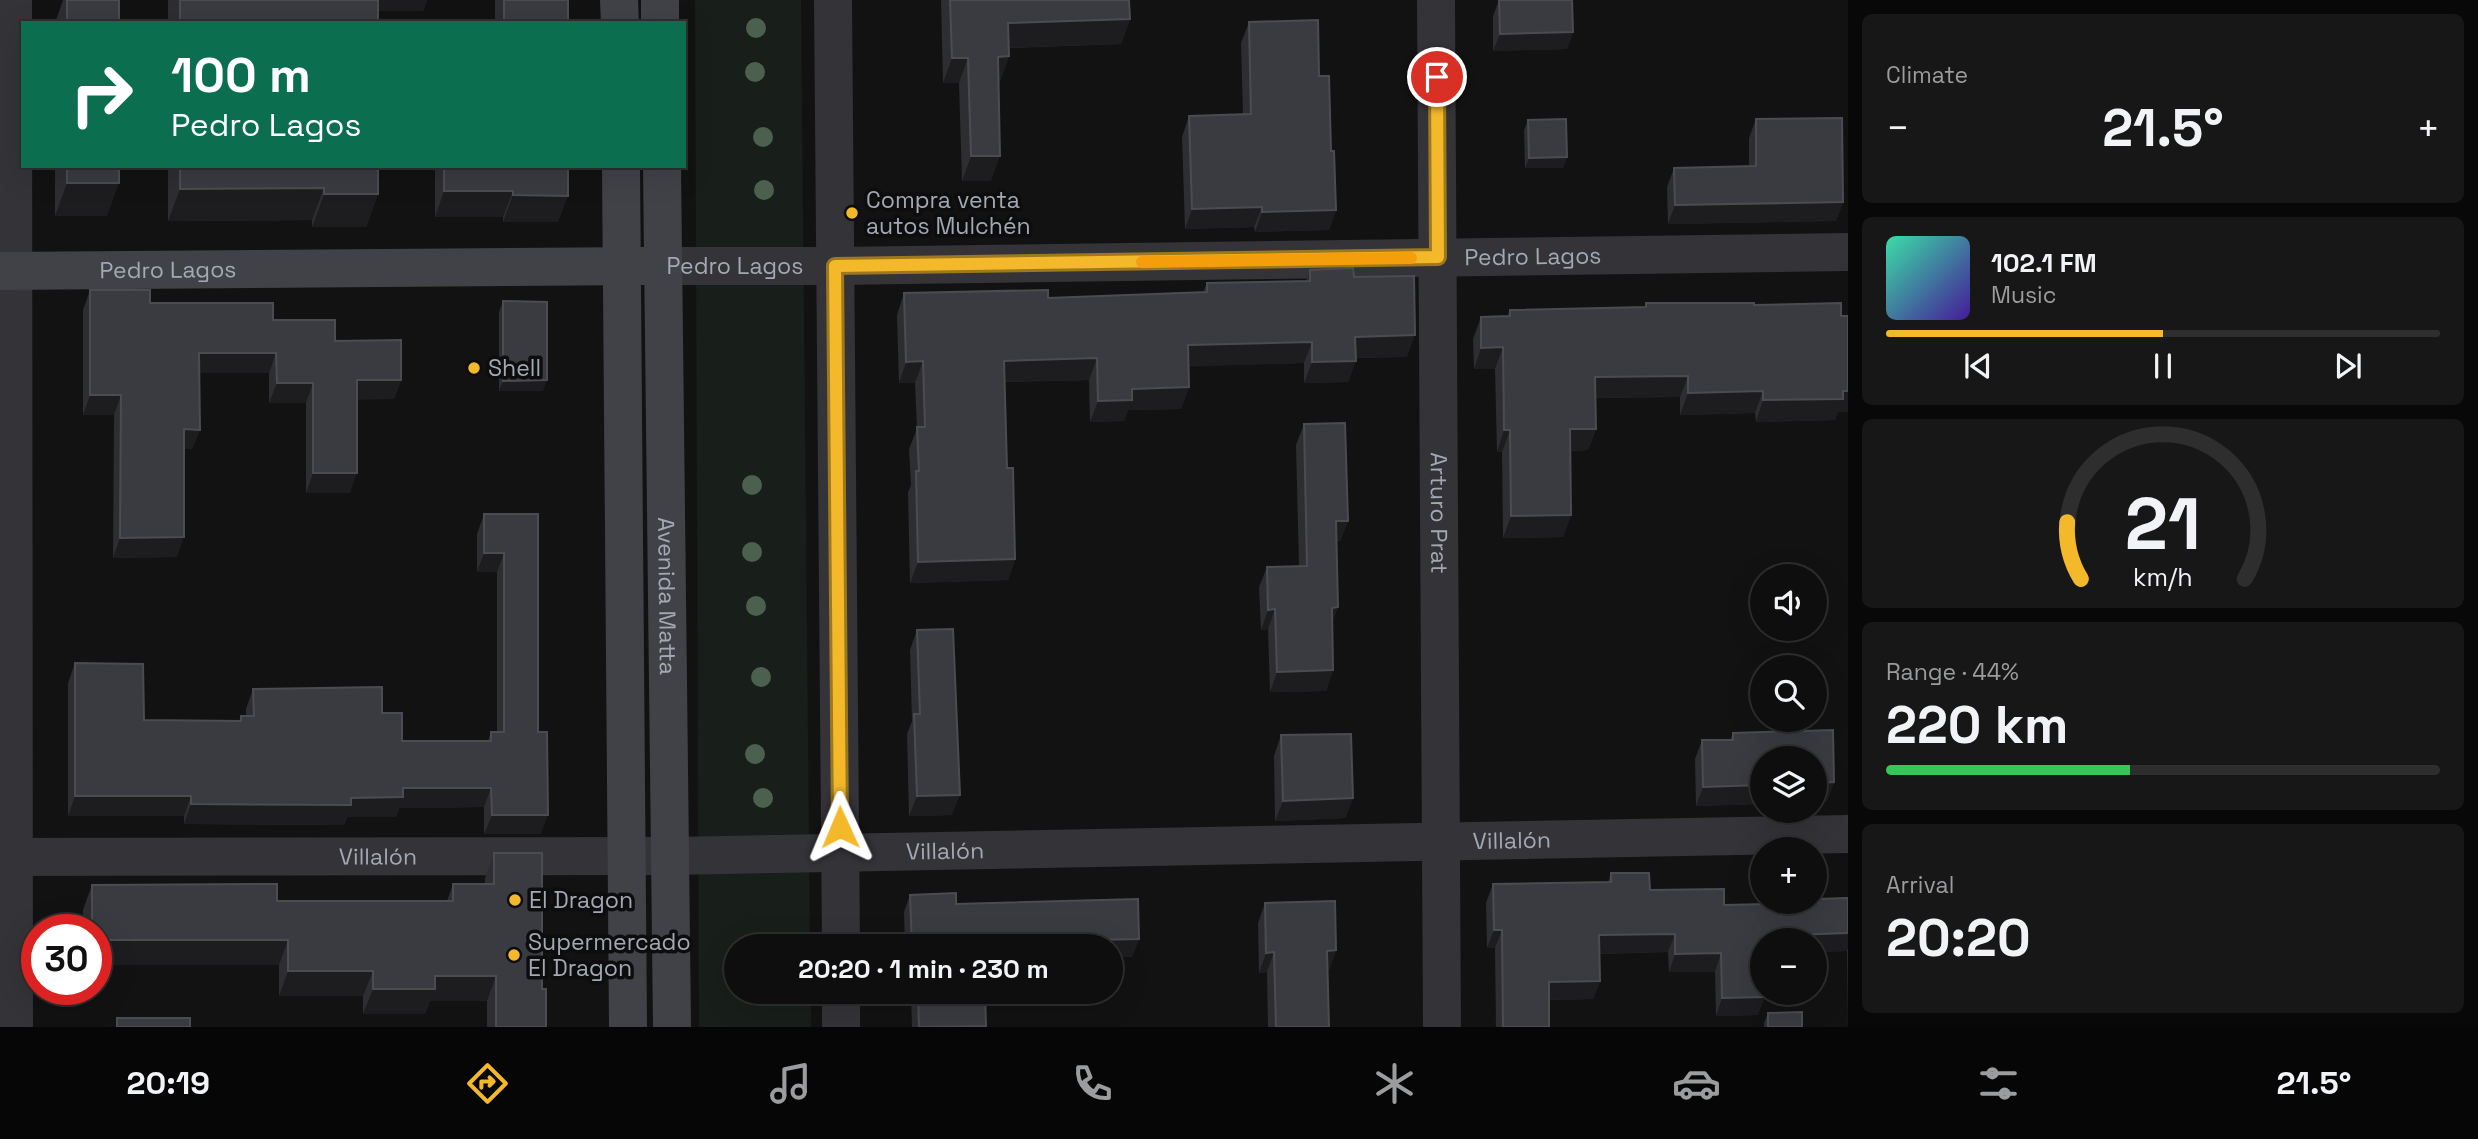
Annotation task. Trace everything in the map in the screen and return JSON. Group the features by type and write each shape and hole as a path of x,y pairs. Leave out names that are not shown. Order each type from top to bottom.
{"main road":[{"path":"619,0 620,21"},
{"path":"660,0 660,21"},
{"name":"Avenida Matta","path":"621,168 628,1027"},
{"name":"Avenida Matta","path":"662,168 672,1027"},
{"name":"Pedro Lagos","path":"6,271 663,266"}],"street":[{"path":"13,0 6,271 7,856 14,1027"},
{"path":"833,0 841,934"},
{"name":"Arturo Prat","path":"1436,0 1443,1027"},
{"name":"Pedro Lagos","path":"663,266 1848,252"},
{"name":"Villalón","path":"7,856 626,857 1848,834"},
{"path":"841,1004 841,1027"}],"shaded area":[{"path":"695,0 801,0 810,934 724,934 724,1004 811,1004 811,1027 699,1027"}],"building":[{"path":"67,0 119,0 119,21 67,21"},
{"path":"180,0 378,0 378,21 180,21"},
{"path":"504,0 568,0 568,21 504,21"},
{"path":"950,0 1129,0 1130,19 1008,23 1009,56 998,57 1000,156 971,156 968,58 952,58"},
{"path":"1499,0 1572,0 1573,32 1500,34"},
{"path":"1318,20 1319,76 1329,76 1336,210 1262,212 1262,207 1192,209 1189,116 1251,114 1249,22"},
{"path":"1842,118 1843,202 1675,205 1674,168 1756,166 1756,119"},
{"path":"1566,119 1567,157 1529,158 1528,120"},
{"path":"67,168 119,168 119,183 67,183"},
{"path":"180,168 378,168 378,194 324,194 324,188 180,189"},
{"path":"444,168 568,168 568,196 513,195 513,191 444,191"},
{"path":"1353,268 1354,277 1414,276 1415,335 1355,337 1356,361 1312,362 1312,342 1188,345 1189,387 1132,389 1132,400 1098,401 1097,358 1004,361 1007,468 1013,468 1015,559 918,562 917,427 925,427 923,361 906,362 904,293 1048,290 1048,298 1207,292 1207,283 1310,281 1310,270"},
{"path":"90,290 150,290 150,303 273,303 273,320 335,320 335,341 401,340 401,380 357,380 357,473 313,473 313,383 277,383 276,353 199,353 200,430 184,429 184,537 120,538 121,395 90,395"},
{"path":"503,301 547,302 547,380 503,381"},
{"path":"1646,303 1841,303 1841,316 1848,316 1848,391 1843,391 1843,399 1763,400 1763,391 1688,393 1688,376 1595,377 1596,429 1570,429 1571,515 1511,516 1510,430 1504,430 1503,347 1481,348 1481,317 1510,316 1510,310 1646,307"},
{"path":"1345,423 1348,521 1336,521 1338,607 1332,608 1333,670 1277,672 1275,609 1268,610 1267,567 1307,566 1304,424"},
{"path":"484,514 538,514 538,732 547,732 548,815 492,815 491,788 403,788 403,797 351,798 351,805 191,804 191,796 75,796 75,663 143,664 144,720 241,721 241,716 254,716 253,689 382,687 382,713 402,713 402,741 491,741 491,732 504,732 504,553 484,553"},
{"path":"953,629 960,795 917,796 914,714 920,714 917,630"},
{"path":"1833,730 1834,782 1827,782 1827,746 1750,746 1750,785 1703,787 1702,740 1733,740 1733,733"},
{"path":"1351,734 1353,798 1283,801 1281,735"},
{"path":"494,853 542,853 542,989 546,989 546,1027 496,1027 496,976 435,976 435,989 373,989 373,971 288,971 288,940 112,940 112,914 92,914 92,885 277,884 277,901 453,901 453,884 494,884"},
{"path":"1611,873 1649,873 1650,890 1724,889 1724,905 1750,904 1750,914 1827,914 1827,899 1848,898 1848,933 1827,934 1827,928 1750,928 1750,997 1722,998 1721,953 1675,954 1675,934 1599,935 1600,981 1549,982 1549,1027 1503,1027 1502,930 1494,930 1493,884 1611,882"},
{"path":"956,893 956,904 1138,899 1139,939 1123,939 1123,934 912,934 910,895"},
{"path":"1335,901 1336,950 1327,951 1329,1027 1276,1027 1274,952 1266,953 1265,903"},
{"path":"918,1004 985,1004 986,1026 919,1027"},
{"path":"1802,1012 1802,1027 1768,1027 1768,1013"},
{"path":"117,1018 190,1018 190,1027 117,1027"}],"slow traffic":[{"path":"1142,262 1411,258"}],"place":[{"name":"Compra venta autos Mulchén","path":"852,213"},
{"name":"Shell","path":"474,368"},
{"name":"El Dragon","path":"515,900"},
{"name":"Supermercado El Dragon","path":"514,955"}],"route":[{"path":"840,827 835,266 1438,257 1437,77"}]}
